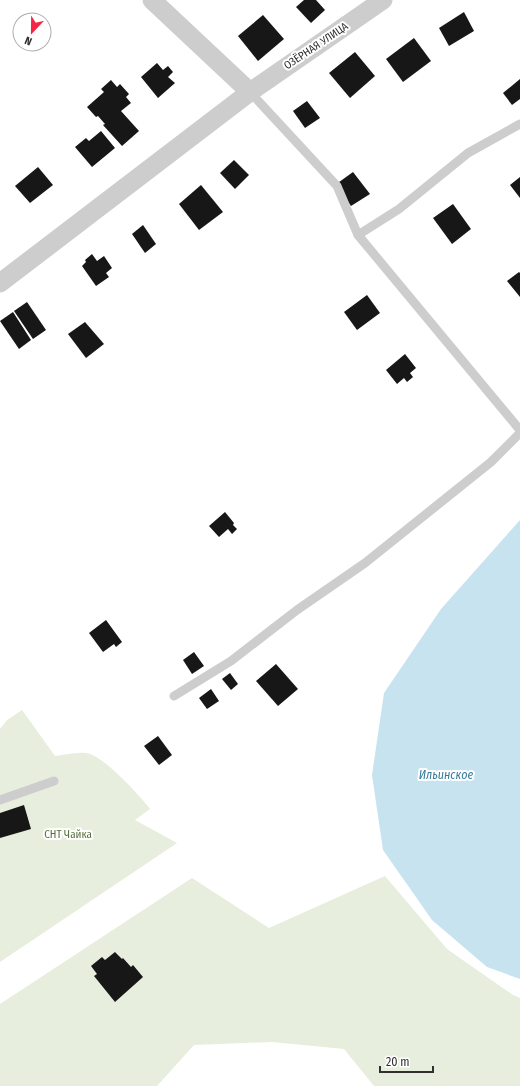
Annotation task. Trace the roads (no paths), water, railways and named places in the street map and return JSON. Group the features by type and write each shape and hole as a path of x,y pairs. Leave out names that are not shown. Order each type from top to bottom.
{"street":[{"path":"152,0 250,92"},
{"name":"ОЗЁРНАЯ УЛИЦА","path":"0,283 250,92 383,0"}],"lane":[{"path":"250,92 337,186 358,235 520,430"},
{"path":"358,235 399,209 468,153 520,124"},
{"path":"174,696 231,661 297,610 365,563 491,462 520,433"},
{"path":"0,800 54,781"}],"water":[{"name":"Ильинское","path":"520,520 520,979 487,967 432,920 383,850 372,775 384,693 441,609"}],"park label":[{"name":"СНТ Чайка","path":"68,834"}]}
